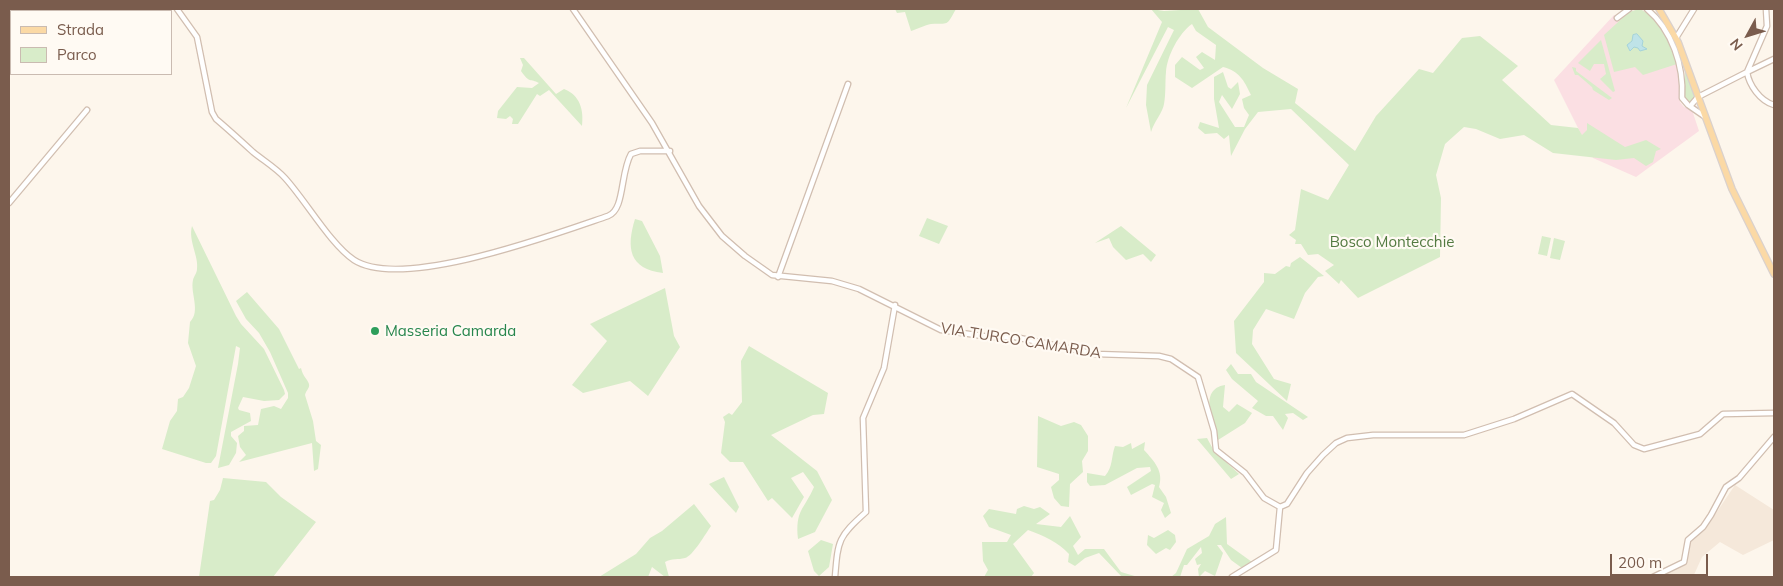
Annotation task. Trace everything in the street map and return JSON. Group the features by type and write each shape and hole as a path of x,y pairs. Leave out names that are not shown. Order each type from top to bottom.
{"main road":[{"path":"1659,9 1676,38 1732,188 1774,274"}],"street":[{"path":"177,9 197,36 212,112 248,147 284,177 347,254 358,262 395,269 426,267 516,247 614,214 619,207 624,168 631,154 640,151 670,152"},
{"name":"VIA TURCO CAMARDA","path":"573,9 670,152 699,206 722,236 745,256 778,277 832,281 866,291 941,330 990,337 1015,337 1096,354 1160,356 1170,359 1198,377 1214,431 1216,450 1245,473 1264,498 1280,507"},
{"path":"1617,18 1628,9"},
{"path":"1647,9 1665,30 1673,46 1683,80 1682,98 1705,116"},
{"path":"1676,38 1694,9"},
{"path":"1766,9 1767,26 1746,72 1748,82 1758,94 1774,105"},
{"path":"1691,106 1698,97 1774,59"},
{"path":"778,277 848,84"},
{"path":"1691,106 1701,105"},
{"path":"9,203 87,110"},
{"path":"835,577 838,550 844,532 866,512 862,418 884,368 894,306"},
{"path":"1232,577 1276,550 1280,507 1287,504 1307,473 1323,455 1347,438 1373,435 1464,435 1514,419 1566,394 1577,396 1599,414 1614,422 1634,445 1644,450 1700,434 1723,414 1774,413"},
{"path":"1653,577 1684,562 1688,540 1708,520 1726,487 1739,478 1774,437"}],"shaded area":[{"path":"1639,9 1646,12 1660,28 1671,48 1680,76 1680,102 1684,107 1692,110 1699,131 1636,177 1593,158 1554,80 1614,15 1620,19 1629,12"},
{"path":"1735,485 1774,510 1774,540 1743,555 1720,542 1702,557 1693,577 1661,577 1687,563 1690,543 1708,525"}],"green space":[{"path":"895,9 956,9 950,19 944,24 929,25 911,31 905,12 897,13"},
{"name":"Bosco Montecchie","path":"1151,9 1164,11 1198,9 1208,27 1263,68 1298,89 1295,103 1355,151 1376,116 1419,69 1433,73 1462,38 1480,36 1518,66 1502,80 1551,125 1578,128 1582,135 1587,130 1587,123 1625,147 1646,140 1661,149 1656,151 1653,162 1646,166 1634,158 1616,160 1553,153 1524,135 1500,139 1476,129 1464,127 1445,144 1436,175 1441,198 1440,257 1358,298 1341,280 1339,284 1325,271 1334,265 1318,254 1308,255 1301,244 1295,244 1296,240 1289,235 1295,230 1301,189 1328,200 1349,165 1291,109 1258,112 1245,129 1231,156 1229,135 1224,139 1217,133 1205,134 1198,128 1200,122 1219,128 1214,99 1214,77 1223,72 1228,87 1231,89 1238,82 1240,94 1232,109 1222,95 1219,102 1235,127 1244,127 1249,115 1244,108 1242,99 1251,95 1237,74 1223,67 1192,88 1175,77 1175,65 1182,57 1200,70 1204,68 1196,57 1202,52 1215,60 1216,45 1196,31 1192,24 1178,39 1171,52 1167,66 1163,107 1151,132 1146,105 1147,85 1174,30 1168,27 1126,108 1162,22"},
{"path":"1639,9 1653,18 1663,32 1677,64 1643,75 1635,67 1614,72 1604,35 1629,12"},
{"path":"1601,40 1615,91 1613,92 1600,79 1606,74 1604,64 1594,64 1590,71 1578,63"},
{"path":"520,58 524,58 556,94 564,89 574,95 580,104 582,126 549,90 540,96 537,94 518,124 512,124 513,119 510,116 506,119 497,118 498,111 517,87 532,88 539,83 528,79 524,75 521,71 523,65"},
{"path":"1572,67 1576,68 1576,71 1612,98 1609,100 1593,90 1578,75 1575,75"},
{"path":"1685,70 1695,97 1690,103 1685,100"},
{"path":"927,218 948,226 939,244 919,236"},
{"path":"635,219 642,221 660,256 663,273 643,267 633,255 631,239"},
{"path":"192,226 236,316 264,349 285,394 279,400 264,401 243,397 238,408 250,413 251,421 231,432 231,436 237,443 236,453 229,465 218,468 238,364 240,348 236,346 216,456 211,463 162,449 170,421 177,411 178,399 183,397 189,388 196,366 188,343 190,322 195,313 192,285 197,270 191,237"},
{"path":"1121,226 1156,255 1151,262 1143,254 1126,260 1113,247 1109,238 1095,243"},
{"path":"1542,236 1551,238 1547,256 1538,254"},
{"path":"1554,238 1565,241 1560,260 1550,258"},
{"path":"1300,257 1324,276 1318,277 1305,293 1294,319 1266,309 1253,330 1252,344 1274,379 1291,384 1287,401 1236,353 1234,321 1264,282 1264,273 1275,274 1286,266 1290,267 1291,263"},
{"path":"665,288 674,336 680,347 648,396 630,381 583,393 572,385 607,341 590,324"},
{"path":"247,292 279,329 299,369 301,368 309,384 305,395 313,421 316,441 321,445 318,469 314,471 312,443 239,462 246,455 240,447 238,436 244,431 244,426 258,425 261,409 274,406 281,409 288,398 288,393 270,352 259,333 246,319 236,301"},
{"path":"749,346 828,393 824,414 813,415 771,435 817,471 832,500 815,532 798,539 799,516 814,487 803,472 791,478 804,497 792,518 772,498 768,501 743,462 730,462 721,453 725,422 723,417 729,413 732,415 742,402 741,361"},
{"path":"1231,364 1238,374 1251,374 1256,382 1308,417 1303,420 1293,413 1285,414 1288,418 1283,430 1273,416 1266,416 1252,408 1258,401 1232,379 1226,370"},
{"path":"1225,385 1223,407 1229,412 1237,404 1252,413 1245,423 1218,440 1211,417 1210,400 1212,393 1217,388"},
{"path":"1038,416 1061,426 1074,422 1081,425 1088,436 1088,451 1082,461 1083,472 1070,484 1069,507 1061,506 1054,498 1051,487 1059,480 1059,474 1037,467"},
{"path":"1207,438 1214,451 1239,474 1231,479 1197,439"},
{"path":"1145,442 1144,450 1159,471 1159,487 1166,497 1171,513 1165,518 1161,510 1164,503 1152,497 1155,485 1152,484 1131,495 1127,487 1151,471 1150,467 1137,468 1105,485 1090,486 1087,482 1087,473 1105,476 1108,473 1115,446 1123,447 1131,443 1132,449"},
{"path":"724,477 739,507 736,513 709,484"},
{"path":"223,478 266,482 281,497 316,522 273,577 199,577 210,501 214,500 220,490"},
{"path":"694,504 711,526 688,556 665,562 669,577 665,577 652,567 648,577 599,577 636,554 650,538 662,531"},
{"path":"1024,506 1034,509 1040,507 1050,514 1036,524 1061,527 1070,516 1081,537 1073,546 1078,555 1085,549 1104,549 1121,572 1138,577 1122,577 1099,553 1085,558 1075,566 1068,562 1069,554 1060,546 1028,530 1013,544 1034,573 1031,577 984,577 988,570 983,561 982,542 1007,542 1011,535 989,527 983,516 989,509 1016,514 1017,509"},
{"path":"1226,517 1227,544 1252,562 1242,568 1231,560 1221,545 1217,545 1223,553 1215,576 1205,571 1199,577 1198,569 1201,564 1197,565 1195,559 1202,553 1201,547 1187,565 1184,565 1180,577 1171,577 1176,573 1187,549 1209,536 1215,524"},
{"path":"1168,530 1175,535 1176,542 1170,550 1166,548 1156,554 1147,545 1148,535 1154,538"},
{"path":"821,540 833,544 829,567 819,576 814,571 808,551"}],"water":[{"path":"1637,34 1643,41 1642,46 1647,49 1640,51 1634,47 1630,51 1627,45 1632,41 1633,35"}],"place":[{"name":"Masseria Camarda","path":"375,331"}]}
